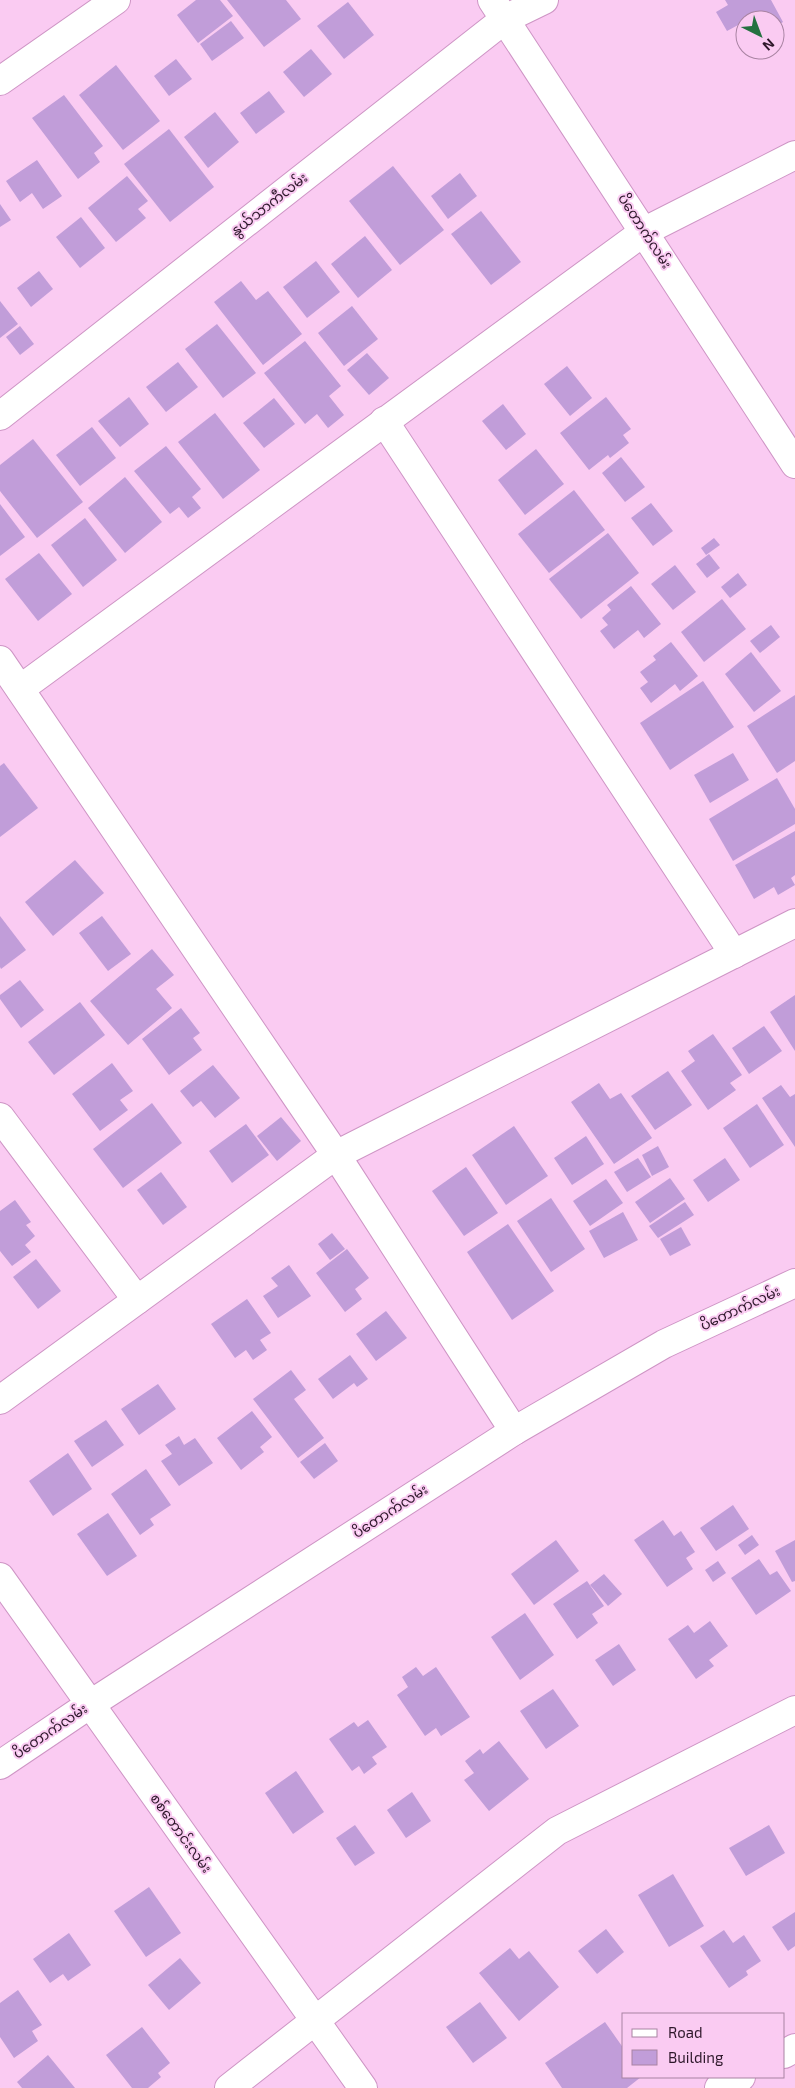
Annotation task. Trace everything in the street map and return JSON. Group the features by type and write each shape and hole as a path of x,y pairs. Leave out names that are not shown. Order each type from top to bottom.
{"street":[{"name":"နွယ်သာကီလမ်း","path":"0,416 498,9 544,0"},
{"path":"0,81 107,2"},
{"name":"ပိတောက်လမ်း","path":"498,9 645,231 795,464"},
{"path":"20,689 645,231 795,155"},
{"path":"384,421 734,954"},
{"path":"0,660 336,1155 514,1431"},
{"path":"0,1400 336,1155 795,923"},
{"path":"0,1117 137,1300"},
{"name":"ပိတောက်လမ်း","path":"0,1765 89,1705 514,1431 664,1344 795,1283"},
{"name":"စစ်တောင်းလမ်း","path":"0,1577 89,1705 363,2088"},
{"path":"229,2088 557,1831 795,1710"},
{"path":"719,2088 738,2078"}],"building":[{"path":"196,0 220,0 233,16 198,43 177,15"},
{"path":"227,0 286,0 301,19 264,47"},
{"path":"725,0 771,0 776,10 735,10 735,27 727,31 716,12 728,5"},
{"path":"348,2 374,35 344,59 317,26"},
{"path":"231,21 244,38 212,61 200,44"},
{"path":"311,49 332,74 304,97 283,72"},
{"path":"176,59 192,79 169,96 154,76"},
{"path":"116,65 160,121 123,150 79,95"},
{"path":"269,91 285,112 256,134 240,113"},
{"path":"64,95 103,146 94,153 100,162 78,179 32,118"},
{"path":"215,112 239,142 208,168 184,137"},
{"path":"169,129 214,187 170,222 124,164"},
{"path":"37,160 62,196 43,209 32,193 20,202 6,181"},
{"path":"393,166 444,230 400,265 349,201"},
{"path":"460,173 477,196 448,219 431,196"},
{"path":"127,176 148,201 138,209 146,218 116,242 88,208"},
{"path":"0,204 11,220 0,227"},
{"path":"481,211 521,262 491,285 451,234"},
{"path":"81,217 105,248 80,268 56,237"},
{"path":"365,236 392,270 358,298 331,264"},
{"path":"316,261 340,292 307,318 283,287"},
{"path":"39,271 53,289 31,307 17,288"},
{"path":"241,281 256,300 268,291 302,334 263,365 214,302"},
{"path":"0,301 18,324 0,338"},
{"path":"352,306 378,339 344,366 318,333"},
{"path":"217,324 256,373 223,398 185,349"},
{"path":"20,326 34,344 20,355 6,337"},
{"path":"305,341 341,386 329,396 344,415 328,428 317,414 305,424 264,373"},
{"path":"367,353 389,378 369,395 347,370"},
{"path":"178,362 198,387 166,412 146,387"},
{"path":"567,366 592,398 570,416 544,384"},
{"path":"129,397 149,424 120,447 98,421"},
{"path":"606,397 631,429 623,435 629,443 610,458 608,455 589,470 560,433"},
{"path":"274,398 295,424 264,448 243,423"},
{"path":"503,404 526,434 506,450 482,421"},
{"path":"215,413 260,470 223,499 178,442"},
{"path":"92,427 116,458 80,486 56,455"},
{"path":"33,439 83,502 37,538 0,491 0,465"},
{"path":"166,446 201,489 192,497 201,508 188,518 179,507 170,514 134,471"},
{"path":"536,449 564,484 525,515 498,480"},
{"path":"621,457 645,487 625,502 602,473"},
{"path":"125,477 162,522 125,553 88,508"},
{"path":"574,490 605,530 549,573 518,534"},
{"path":"651,503 673,531 653,546 631,518"},
{"path":"0,504 25,537 0,556"},
{"path":"85,518 117,560 83,587 51,545"},
{"path":"608,533 639,573 581,619 549,579"},
{"path":"714,538 720,545 706,555 701,548"},
{"path":"39,553 72,594 38,621 5,579"},
{"path":"709,554 720,568 707,578 696,564"},
{"path":"675,565 696,592 673,610 651,584"},
{"path":"738,573 747,585 730,598 721,587"},
{"path":"631,586 661,624 644,638 638,630 614,649 600,631 608,625 602,618 611,610 607,605"},
{"path":"722,599 746,629 704,662 681,632"},
{"path":"771,625 780,637 760,653 750,641"},
{"path":"671,642 698,676 680,691 675,684 651,703 640,688 648,682 640,672 656,660 653,656"},
{"path":"751,652 781,691 754,712 725,674"},
{"path":"703,681 734,727 670,770 640,723"},
{"path":"795,695 795,761 777,773 747,726"},
{"path":"733,753 749,780 710,803 694,775"},
{"path":"4,763 38,808 0,837 0,766"},
{"path":"777,778 795,809 795,824 733,861 709,819"},
{"path":"795,831 795,875 791,878 795,885 778,895 774,887 754,899 735,865"},
{"path":"75,860 104,893 53,936 25,902"},
{"path":"0,916 26,950 1,969 0,967"},
{"path":"102,916 131,954 108,971 79,933"},
{"path":"152,949 174,975 156,989 172,1008 128,1045 90,1001"},
{"path":"20,980 44,1010 21,1028 0,999 0,995"},
{"path":"795,995 795,1051 770,1012"},
{"path":"80,1002 105,1035 54,1075 28,1042"},
{"path":"181,1008 200,1033 193,1038 202,1050 169,1075 142,1039"},
{"path":"764,1026 782,1051 749,1074 732,1048"},
{"path":"713,1034 742,1075 730,1083 736,1090 708,1110 681,1071 695,1061 688,1051"},
{"path":"112,1063 133,1091 120,1100 128,1110 100,1131 72,1094"},
{"path":"213,1065 240,1098 215,1118 201,1101 193,1107 180,1091"},
{"path":"668,1071 692,1105 655,1130 631,1096"},
{"path":"599,1083 610,1099 621,1093 652,1138 614,1164 571,1102"},
{"path":"781,1085 790,1097 795,1094 795,1147 762,1098"},
{"path":"152,1103 182,1143 123,1188 93,1149"},
{"path":"757,1104 784,1145 750,1168 723,1128"},
{"path":"281,1117 301,1141 277,1161 257,1136"},
{"path":"246,1124 269,1155 232,1183 209,1151"},
{"path":"514,1126 548,1176 506,1205 472,1155"},
{"path":"586,1136 604,1164 572,1185 554,1158"},
{"path":"658,1146 669,1167 652,1176 642,1155"},
{"path":"638,1158 651,1177 627,1192 614,1172"},
{"path":"725,1158 740,1180 708,1202 693,1180"},
{"path":"466,1167 498,1213 464,1236 432,1191"},
{"path":"161,1172 187,1207 163,1225 137,1190"},
{"path":"670,1178 685,1199 650,1223 635,1202"},
{"path":"606,1179 623,1203 590,1226 573,1201"},
{"path":"551,1198 585,1249 551,1272 517,1221"},
{"path":"15,1200 31,1222 26,1225 35,1236 25,1245 31,1252 12,1266 0,1251 0,1211"},
{"path":"685,1202 694,1215 658,1238 649,1226"},
{"path":"623,1212 638,1240 604,1258 589,1231"},
{"path":"508,1224 554,1291 512,1320 467,1252"},
{"path":"681,1227 691,1245 670,1256 660,1239"},
{"path":"332,1233 345,1249 330,1260 318,1244"},
{"path":"347,1249 369,1278 355,1289 362,1299 345,1312 316,1273"},
{"path":"36,1259 61,1291 38,1309 13,1277"},
{"path":"289,1265 311,1296 278,1318 263,1296 278,1286 271,1278"},
{"path":"247,1299 271,1333 260,1340 267,1350 253,1360 246,1350 235,1358 211,1324"},
{"path":"386,1311 407,1338 376,1361 356,1334"},
{"path":"350,1355 368,1379 357,1387 354,1383 333,1399 318,1379"},
{"path":"291,1370 306,1390 294,1399 324,1438 298,1458 253,1399"},
{"path":"158,1384 176,1409 139,1435 121,1409"},
{"path":"252,1411 272,1437 260,1447 264,1452 241,1470 217,1438"},
{"path":"106,1420 124,1445 92,1467 74,1441"},
{"path":"179,1436 184,1445 195,1438 213,1463 179,1486 161,1461 172,1454 165,1445"},
{"path":"325,1443 338,1461 314,1479 300,1462"},
{"path":"68,1453 92,1489 53,1516 29,1481"},
{"path":"146,1469 171,1505 150,1519 154,1525 140,1535 111,1494"},
{"path":"733,1505 749,1529 716,1551 700,1528"},
{"path":"108,1513 137,1556 107,1576 77,1534"},
{"path":"663,1520 674,1536 681,1531 695,1552 686,1558 693,1569 667,1587 634,1540"},
{"path":"752,1535 759,1545 745,1555 738,1545"},
{"path":"556,1540 579,1571 534,1605 511,1574"},
{"path":"795,1540 795,1581 792,1582 775,1551"},
{"path":"759,1559 770,1575 777,1571 791,1591 756,1615 731,1578"},
{"path":"718,1561 726,1573 713,1582 705,1570"},
{"path":"604,1574 622,1594 608,1606 590,1585"},
{"path":"587,1581 604,1606 592,1614 598,1623 577,1639 553,1604"},
{"path":"525,1613 554,1655 520,1680 491,1637"},
{"path":"710,1621 728,1646 709,1660 714,1666 696,1679 668,1639 688,1625 694,1633"},
{"path":"619,1644 636,1670 613,1686 595,1660"},
{"path":"416,1667 423,1676 436,1667 470,1717 441,1736 436,1728 425,1736 397,1695 408,1687 402,1677"},
{"path":"553,1689 579,1726 546,1749 520,1711"},
{"path":"368,1720 387,1747 372,1757 377,1764 364,1774 359,1766 352,1771 329,1739 354,1722 358,1727"},
{"path":"499,1741 529,1779 489,1811 464,1780 474,1773 465,1761 480,1749 483,1754"},
{"path":"296,1771 324,1812 293,1834 265,1793"},
{"path":"412,1792 431,1821 406,1838 387,1810"},
{"path":"355,1825 375,1853 355,1866 336,1838"},
{"path":"769,1825 785,1853 746,1876 729,1848"},
{"path":"673,1874 704,1926 669,1947 638,1895"},
{"path":"149,1887 181,1933 146,1957 114,1911"},
{"path":"795,1912 795,1946 788,1951 772,1927"},
{"path":"606,1929 624,1952 597,1974 578,1951"},
{"path":"724,1930 733,1943 744,1935 761,1961 746,1971 748,1975 729,1988 700,1946"},
{"path":"69,1933 91,1965 68,1981 63,1974 50,1983 33,1959"},
{"path":"510,1948 519,1959 529,1951 559,1987 519,2021 479,1973"},
{"path":"180,1958 201,1983 169,2010 148,1985"},
{"path":"18,1990 42,2025 32,2031 38,2041 14,2058 0,2037 0,2003"},
{"path":"480,2002 507,2038 473,2063 446,2027"},
{"path":"605,2022 622,2046 622,2078 640,2078 627,2088 562,2088 545,2063"},
{"path":"142,2027 170,2063 158,2073 161,2077 148,2088 132,2088 106,2055"},
{"path":"48,2055 75,2088 22,2088 17,2082"}]}
